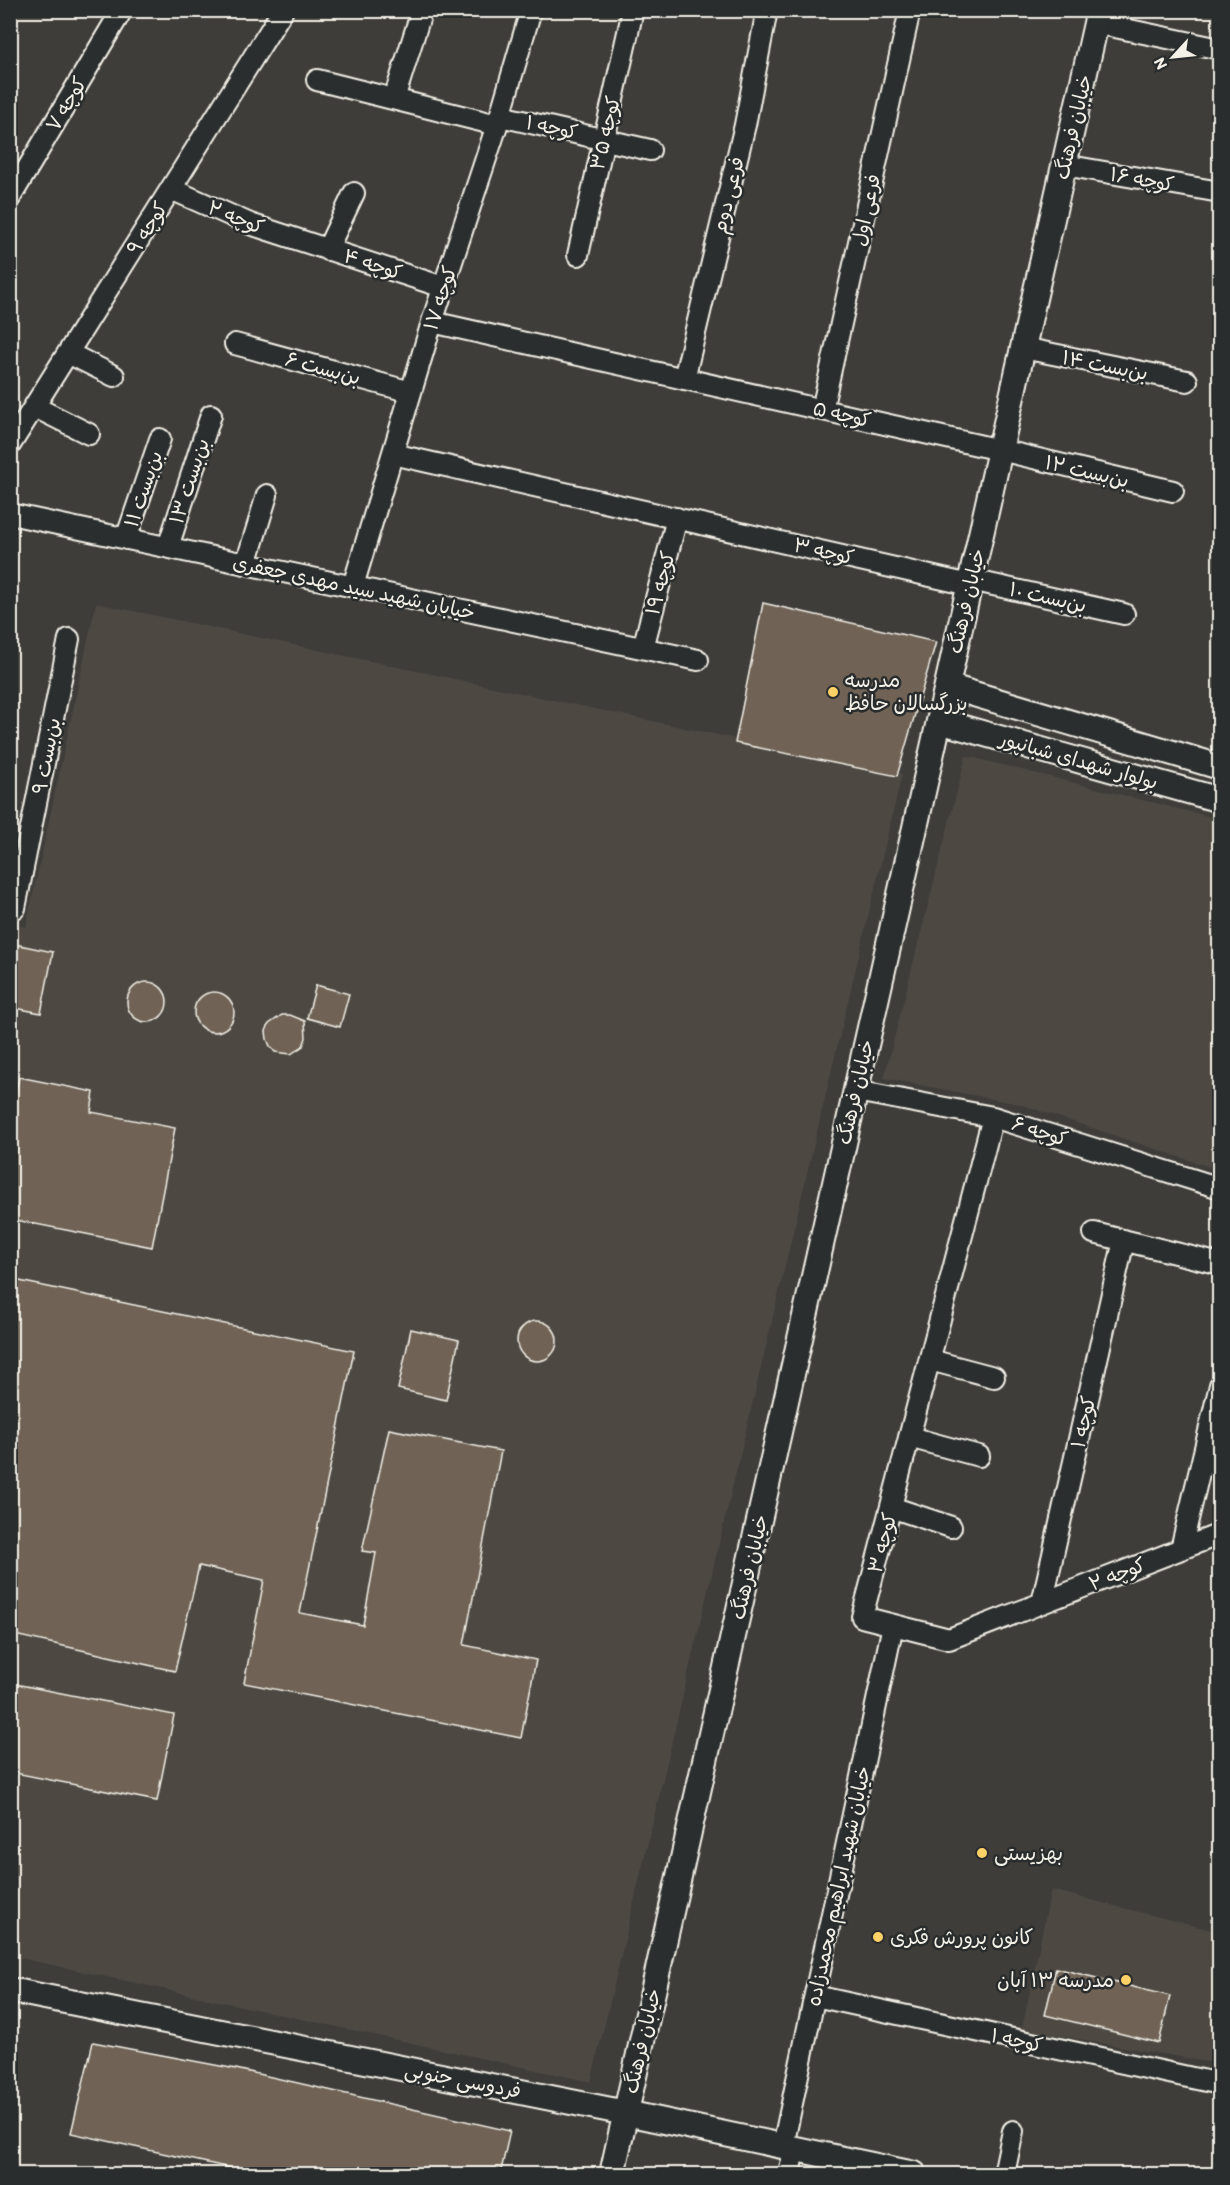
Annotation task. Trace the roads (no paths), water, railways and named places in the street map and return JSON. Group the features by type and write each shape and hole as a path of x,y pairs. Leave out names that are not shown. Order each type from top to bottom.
{"street":[{"name":"کوچه ۷","path":"10,198 122,10"},
{"name":"کوچه ۹","path":"10,445 283,10"},
{"path":"394,99 422,10"},
{"name":"کوچه ۱۷","path":"353,586 432,322 498,120 531,10"},
{"name":"کوچه ۳۵","path":"578,255 633,10"},
{"name":"فرعی دوم","path":"684,379 745,125 767,10"},
{"name":"فرعی اول","path":"822,410 910,10"},
{"path":"1097,17 1220,49"},
{"name":"خیابان فرهنگ","path":"612,2175 1097,17"},
{"path":"317,80 394,99 498,120"},
{"name":"کوچه ۱","path":"498,120 604,138 650,150"},
{"name":"کوچه ۱۶","path":"1064,165 1220,192"},
{"name":"کوچه ۲","path":"171,189 250,224 302,241"},
{"path":"327,250 354,193"},
{"name":"کوچه ۴","path":"302,241 443,287"},
{"path":"432,322 684,379"},
{"name":"بن‌بست ۶","path":"235,344 411,392"},
{"name":"بن‌بست ۱۴","path":"1023,348 1187,381"},
{"path":"68,353 114,376"},
{"name":"کوچه ۵","path":"684,379 1000,450"},
{"path":"35,406 89,434"},
{"name":"بن‌بست ۱۳","path":"168,547 211,415"},
{"name":"بن‌بست ۱۱","path":"126,538 160,439"},
{"name":"بن‌بست ۱۲","path":"1000,450 1173,491"},
{"path":"393,453 677,518"},
{"path":"246,564 267,495"},
{"name":"خیابان شهید سید مهدی جعفری","path":"10,514 698,660"},
{"name":"کوچه ۳","path":"677,518 970,582"},
{"name":"کوچه ۱۹","path":"643,648 677,518"},
{"name":"بن‌بست ۱۰","path":"970,582 1124,614"},
{"name":"بن‌بست ۹","path":"13,908 69,639"},
{"name":"بولوار شهدای شبانپور","path":"947,686 1220,767"},
{"path":"1005,738 1013,705"},
{"name":"بولوار شهدای شبانپور","path":"939,721 1220,800"},
{"name":"کوچه ۶","path":"856,1091 993,1117 1220,1188"},
{"path":"979,1456 909,1437 993,1117"},
{"path":"1094,1233 1220,1264"},
{"name":"کوچه ۱","path":"1041,1603 1124,1240"},
{"path":"930,1360 994,1377"},
{"path":"1181,1549 1220,1384"},
{"name":"کوچه ۳","path":"893,1625 862,1617 909,1437"},
{"path":"891,1507 951,1527"},
{"path":"1181,1549 1220,1534"},
{"name":"کوچه ۲","path":"893,1625 949,1639 1181,1549"},
{"name":"خیابان شهید ابراهیم محمدزاده","path":"789,2175 789,2148 815,1996 893,1625"},
{"name":"فردوسی جنوبی","path":"10,1990 626,2113 914,2175"},
{"name":"کوچه ۱","path":"815,1996 1220,2084"},
{"path":"1005,2175 1013,2131"}],"place":[{"name":"مدرسه بزرگسالان حافظ","path":"833,692"},
{"name":"بهزیستی","path":"982,1853"},
{"name":"کانون پرورش فکری","path":"878,1937"},
{"name":"مدرسه ۱۳ آبان","path":"1126,1980"}]}
